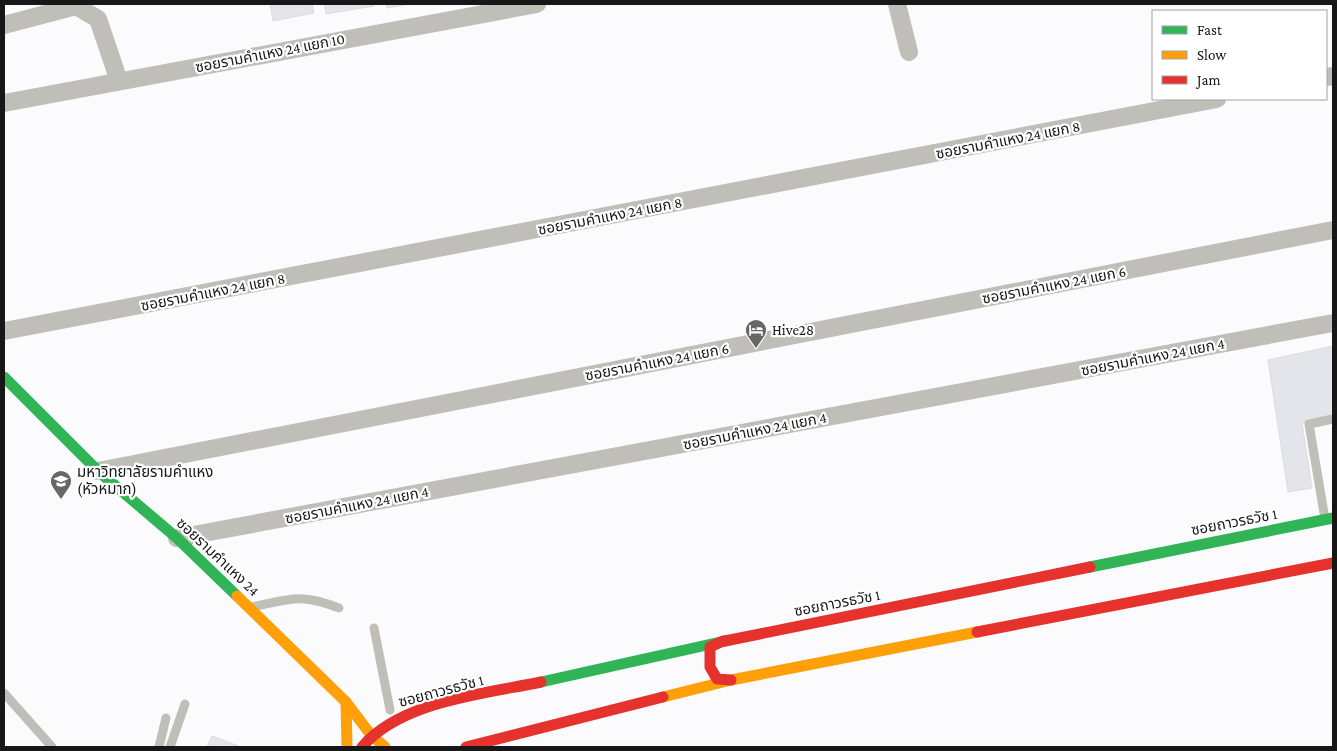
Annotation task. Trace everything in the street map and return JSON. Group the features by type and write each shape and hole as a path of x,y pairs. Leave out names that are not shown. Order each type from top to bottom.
{"main road":[{"name":"ซอยรามคำแหง 24","path":"4,377 98,471 177,538 250,608 346,702 371,735"},
{"name":"ซอยถาวรธวัช 1","path":"371,735 391,720 423,708 723,641 1329,518"},
{"path":"466,747 731,680 1333,563"},
{"path":"723,641 710,647 709,656 714,677 731,680"},
{"path":"347,747 346,702 364,707"},
{"path":"385,710 423,708"},
{"path":"362,747 371,735 385,747"}],"street":[{"name":"ซอยรามคำแหง 24 แยก 10","path":"4,103 537,4"},
{"path":"897,4 909,52"},
{"path":"4,25 76,6 98,19 119,82"},
{"name":"ซอยรามคำแหง 24 แยก 8","path":"4,331 1212,100"},
{"name":"ซอยรามคำแหง 24 แยก 6","path":"98,471 1333,230"},
{"name":"ซอยรามคำแหง 24 แยก 4","path":"177,538 1333,323"}],"lane":[{"path":"1329,518 1309,424 1333,419"},
{"path":"250,608 301,597 319,600 339,608"},
{"path":"374,628 385,710"},
{"path":"4,693 52,747"},
{"path":"170,747 185,704"},
{"path":"159,747 166,718"}],"building":[{"path":"270,4 312,4 314,13 273,21"},
{"path":"324,4 373,4 374,6 326,14"},
{"path":"386,4 410,4 387,8"},
{"path":"1333,346 1333,417 1302,423 1312,488 1288,492 1268,360"},
{"path":"212,736 241,747 207,747"}],"traffic: fast":[{"path":"4,377 98,471 177,538 237,596"},
{"path":"1090,567 1333,518"},
{"path":"541,682 725,641"}],"traffic: slow":[{"path":"237,596 346,702 371,735 385,747"},
{"path":"663,697 731,680 977,632"},
{"path":"346,702 347,747"}],"traffic: jam":[{"path":"977,632 1333,563"},
{"path":"725,641 1090,567"},
{"path":"723,641 710,647 710,667 717,679 731,680"},
{"path":"362,747 379,731 398,719 421,709 470,696 541,682"},
{"path":"466,747 663,697"}],"place":[{"name":"Hive28","path":"756,349"},
{"name":"มหาวิทยาลัยรามคำแหง (หัวหมาก)","path":"61,500"}]}
